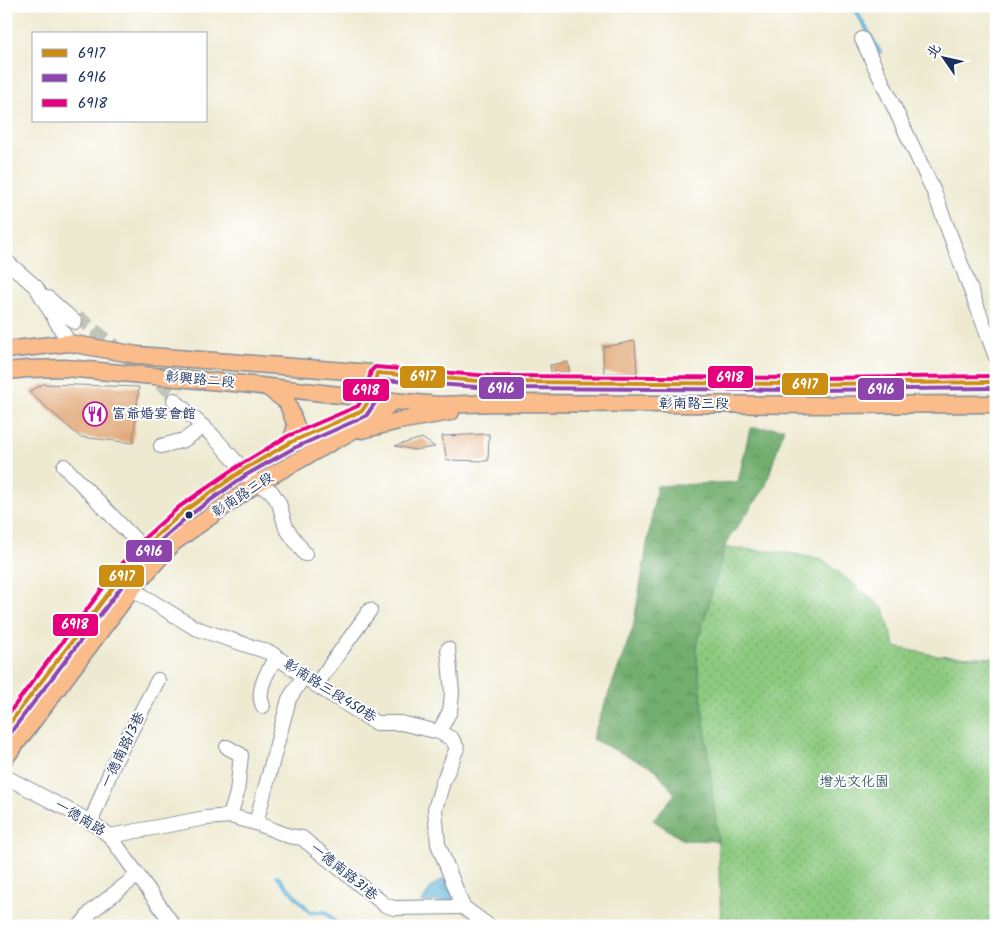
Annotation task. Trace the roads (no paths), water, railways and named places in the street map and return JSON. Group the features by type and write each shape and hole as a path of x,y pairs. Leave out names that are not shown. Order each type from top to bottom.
{"main road":[{"name":"彰興路二段","path":"6,350 69,343 137,355 377,373"},
{"name":"彰興路二段","path":"6,371 28,368 65,368 371,397 393,401"},
{"name":"彰南路三段","path":"6,728 143,548 183,512 243,470 291,442 362,411 371,397 377,373 491,382 825,384 996,382"},
{"path":"377,373 393,401"},
{"path":"267,387 287,402 296,426 291,442"},
{"name":"彰南路三段","path":"6,757 132,590 173,543 256,484 370,421 393,401 439,405 493,403 996,404"},
{"path":"348,433 398,421 493,403"}],"street":[{"path":"862,38 934,192 996,357"},
{"path":"6,261 36,288 77,319"},
{"path":"36,288 69,343"},
{"path":"175,399 204,427 256,484 271,491 279,503 286,528 305,554"},
{"path":"161,446 184,440 204,427"},
{"path":"64,466 143,548"},
{"name":"彰南路三段450巷","path":"132,590 194,628 271,653 316,685 376,723 401,723 439,732 452,739 457,748 443,782 435,809 438,844 463,907"},
{"path":"316,685 370,610"},
{"path":"439,732 450,711 451,672 448,649"},
{"path":"262,706 260,700 262,684 276,656"},
{"path":"256,823 289,699 304,676"},
{"name":"一德南路13巷","path":"91,822 113,765 158,680"},
{"path":"227,747 241,755 236,793 230,816"},
{"name":"一德南路","path":"6,777 91,822 110,836 174,926"},
{"name":"一德南路31巷","path":"110,836 206,818 230,816 256,823 289,836 302,838 385,905 394,908 463,907"},
{"path":"80,926 92,911 138,875"},
{"path":"463,907 489,926"}],"water":[{"path":"443,879 446,880 453,894 452,901 422,902 432,886"}],"waterway":[{"path":"853,6 880,52"},
{"path":"277,876 310,912 326,912 339,926"}],"tunnel":[{"path":"78,317 177,397"}],"place":[{"name":"富爺婚宴會館","path":"95,414"}],"park label":[{"name":"增光文化園","path":"854,782"}]}
